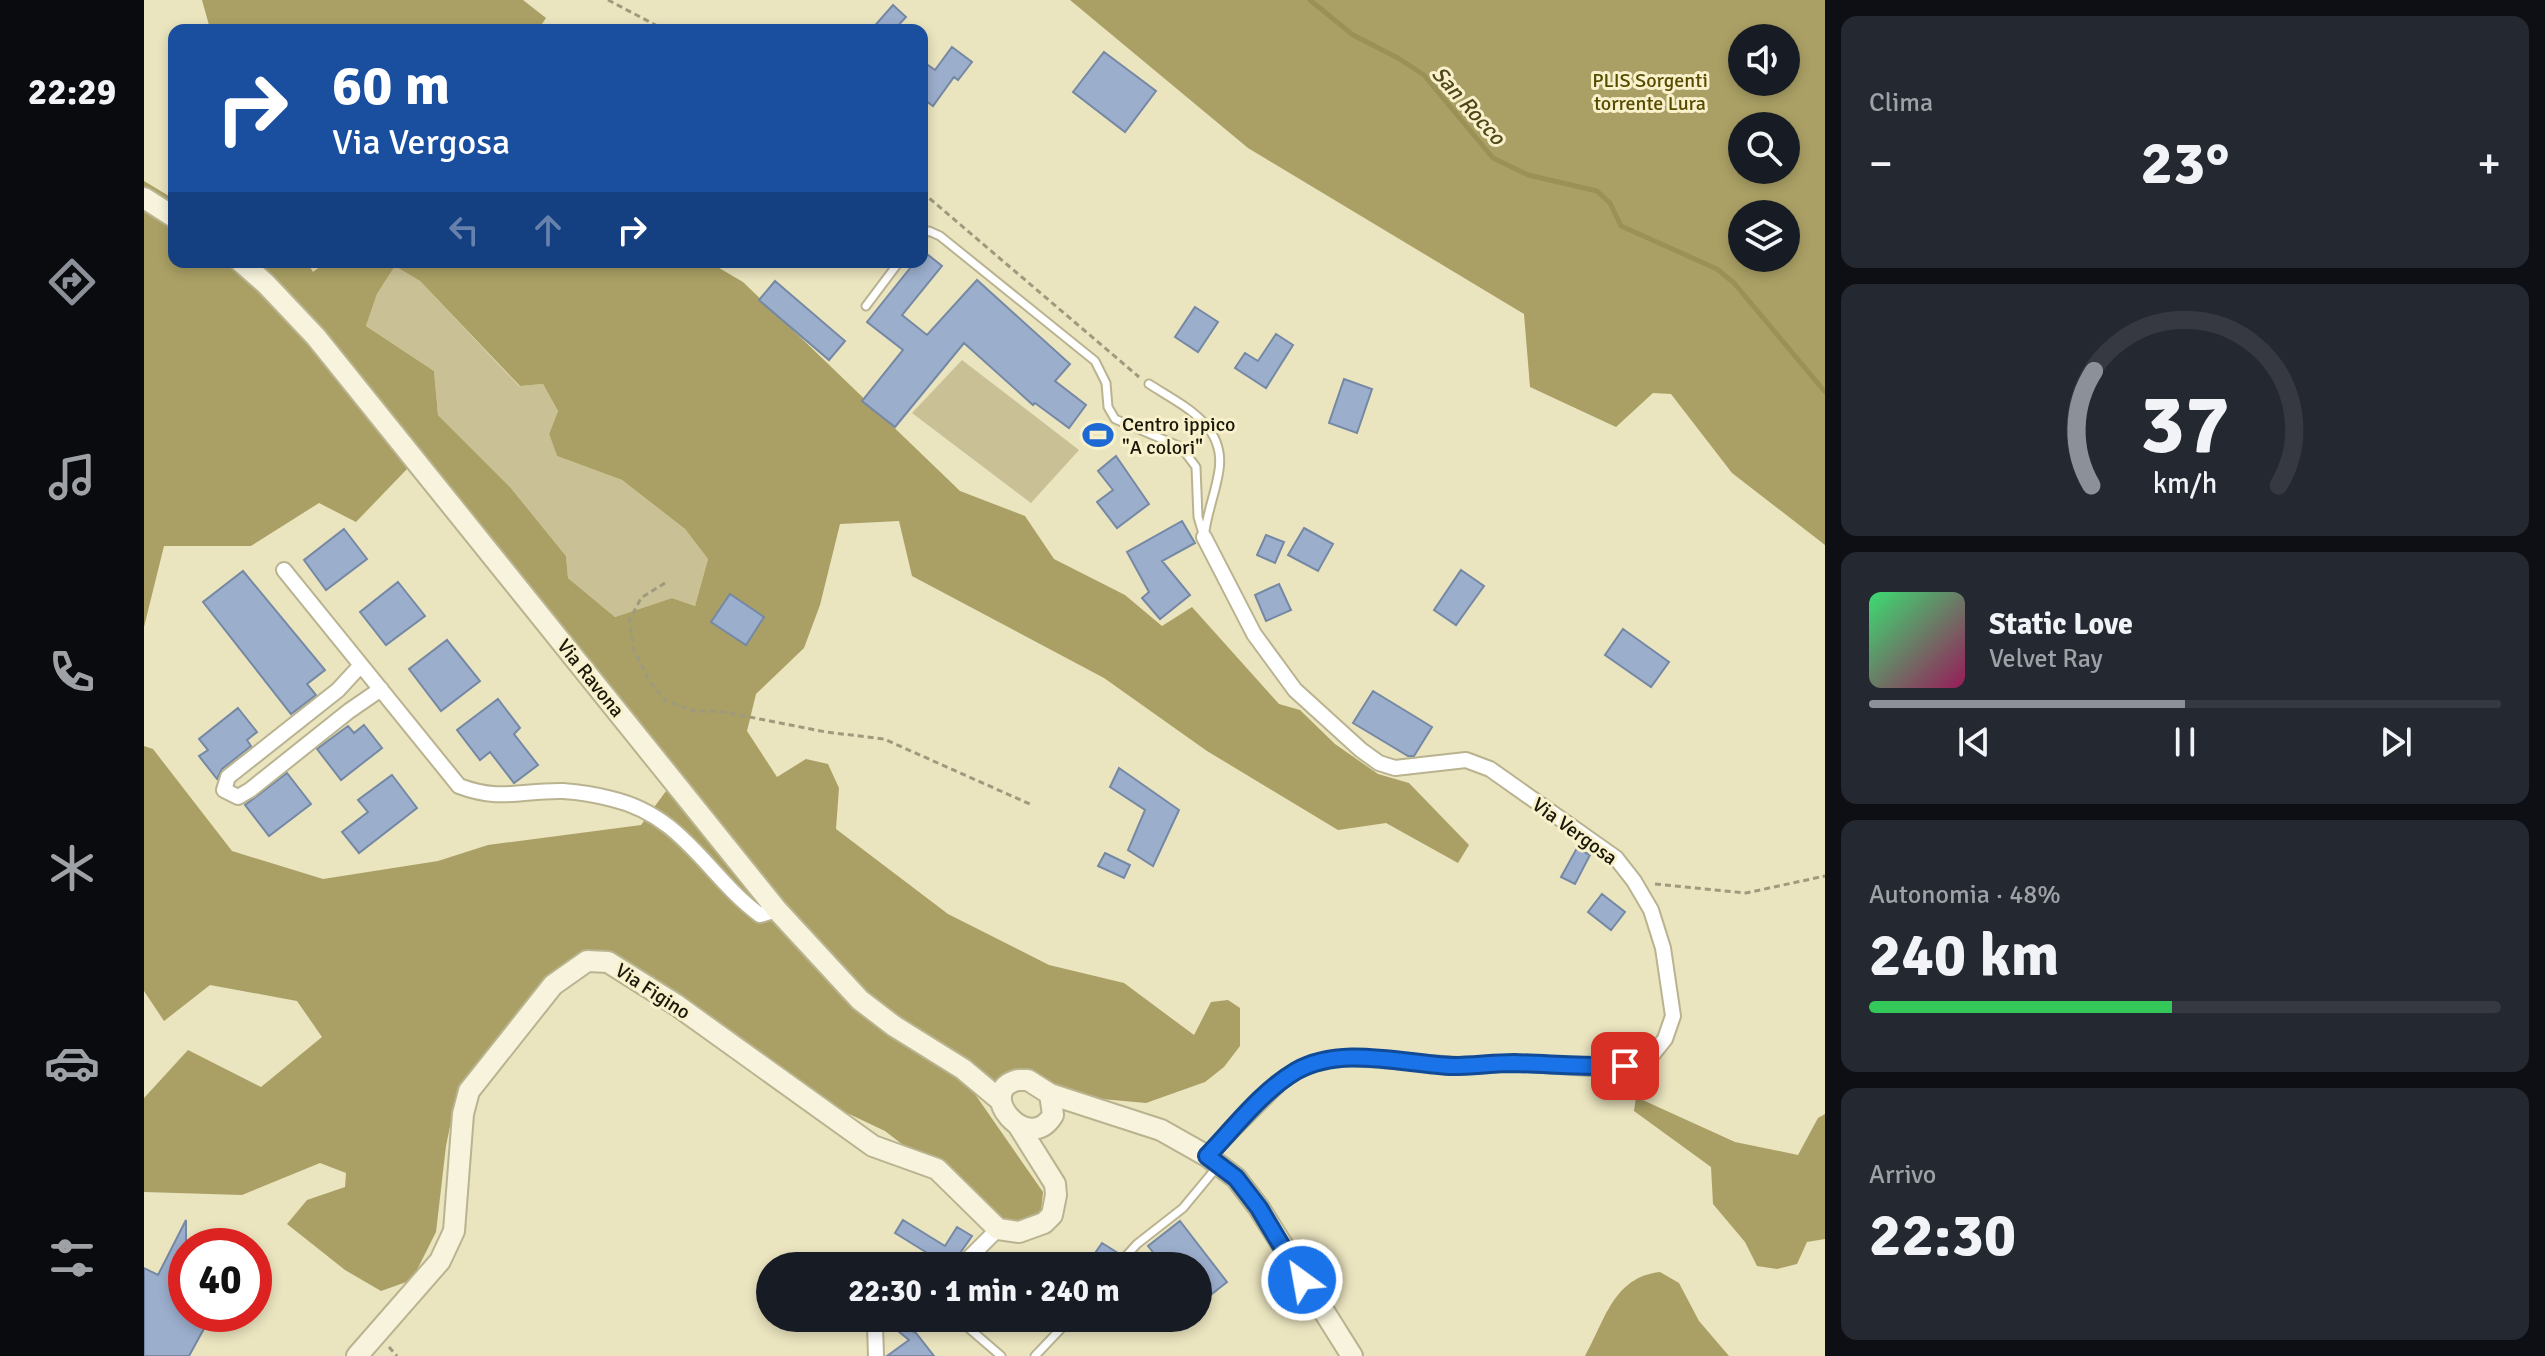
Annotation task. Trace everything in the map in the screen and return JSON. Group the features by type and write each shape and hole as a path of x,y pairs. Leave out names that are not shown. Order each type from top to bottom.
{"street":[{"path":"144,198 168,213"},
{"name":"Via Ravona","path":"248,268 316,337 777,910 860,1000 894,1026 1004,1091"},
{"name":"Via Vergosa","path":"1204,537 1254,634 1295,690 1361,750 1379,763 1395,768 1466,760 1490,769 1616,858 1651,910 1663,948 1673,1016 1665,1039 1653,1054 1625,1066 1442,1065 1348,1058 1322,1061 1297,1070 1282,1081 1213,1160"},
{"path":"284,570 459,786 481,794 519,796 563,791 628,804 646,811 704,856 746,905 760,915 777,910"},
{"path":"361,665 338,690 228,777 224,790 238,797 381,689"},
{"path":"275,740 290,759"},
{"name":"Via Figino","path":"357,1356 440,1261 454,1231 463,1114 469,1091 553,985 587,961 608,962 675,1004 873,1146 937,1169 998,1229"},
{"path":"975,1252 998,1229 1019,1232 1034,1229 1052,1215 1055,1184 1018,1125 1006,1114 1004,1091 1028,1080 1050,1094 1161,1130 1213,1160 1236,1178 1259,1208 1352,1356"},
{"path":"1036,1152 1053,1115 1050,1094"},
{"path":"1018,1125 1037,1129 1047,1124 1108,1115"},
{"path":"875,1332 876,1356"}],"lane":[{"path":"928,232 940,236 1095,361 1106,383 1108,407 1115,419 1181,447 1196,467 1198,517 1204,537"},
{"path":"866,306 894,268"},
{"path":"1149,384 1202,418 1214,436 1220,467 1204,537"},
{"path":"1130,1252 1183,1208 1213,1160"},
{"path":"973,1332 1001,1356"},
{"path":"1035,1356 1058,1332"}],"path":[{"path":"608,0 654,24"},
{"path":"928,197 1149,384"},
{"path":"665,583 641,598 629,621 634,650 649,681 666,701 694,711 724,712 826,732 884,739 1032,805"},
{"path":"1634,881 1746,893 1825,876"}],"shaded area":[{"path":"394,268 398,268 420,281 519,386 543,384 558,411 549,434 557,456 622,480 685,529 708,559 695,606 672,598 615,617 568,578 566,556 510,487 438,415 434,371 366,326 377,294"},
{"path":"962,360 1079,450 1031,503 912,413"}],"green space":[{"path":"202,0 523,0 546,18 542,24 209,24"},
{"name":"PLIS Sorgenti torrente Lura","path":"1070,0 1825,0 1825,545 1732,473 1671,394 1653,393 1616,427 1530,387 1524,314 1248,148"},
{"path":"144,181 168,195 168,268 311,268 313,272 318,268 394,268 377,294 366,326 434,371 438,415 510,487 566,556 568,578 615,617 672,598 695,606 708,559 685,529 622,480 557,456 549,434 558,411 543,384 520,386 420,281 398,268 719,268 743,282 960,491 1025,516 1054,559 1125,595 1162,626 1192,607 1279,704 1300,710 1335,744 1378,774 1409,783 1469,845 1458,863 1386,823 1338,830 1207,751 1104,678 912,576 899,521 840,524 820,605 804,648 756,694 747,731 777,777 806,759 828,764 839,788 836,829 948,914 1049,965 1124,983 1194,1035 1211,1002 1228,1000 1240,1008 1240,1046 1224,1067 1205,1082 1146,1103 970,1087 1043,1192 1041,1212 1018,1222 999,1219 885,1131 847,1113 605,950 550,974 458,1087 446,1146 436,1232 412,1280 381,1291 345,1270 287,1224 307,1200 345,1187 346,1173 320,1163 242,1195 144,1192 144,1098 188,1050 261,1087 322,1037 297,1001 210,985 164,1021 144,991 144,746 153,749 232,851 323,879 438,861 488,845 641,825 669,787 407,469 356,522 319,503 251,546 164,546 144,627"},
{"path":"1636,1097 1735,1142 1798,1155 1818,1118 1825,1114 1825,1239 1807,1242 1797,1264 1777,1269 1757,1266 1745,1242 1713,1204 1711,1167 1634,1111"},
{"path":"1660,1272 1679,1283 1699,1321 1729,1356 1585,1356 1605,1315 1621,1292 1631,1282"}],"building":[{"path":"893,5 906,17 900,24 876,24"},
{"path":"952,47 972,62 958,80 954,77 933,106 928,102 928,65 935,70"},
{"path":"1104,52 1156,91 1125,132 1073,92"},
{"path":"928,255 942,266 902,315 927,335 977,280 1070,364 1055,381 1086,405 1069,428 1035,403 1033,405 964,343 895,427 862,401 903,350 867,322 910,268 928,268"},
{"path":"775,281 845,341 829,360 759,300"},
{"path":"1195,307 1218,322 1198,352 1175,337"},
{"path":"1276,334 1293,345 1266,388 1235,368 1245,353 1258,361"},
{"path":"1344,379 1372,389 1357,433 1329,423"},
{"path":"1116,456 1149,504 1117,528 1097,502 1113,490 1098,471"},
{"path":"1182,521 1195,543 1162,561 1190,595 1160,619 1142,598 1149,592 1127,552"},
{"path":"1304,528 1333,544 1318,571 1288,555"},
{"path":"344,529 367,559 326,590 304,560"},
{"path":"1266,535 1284,542 1275,563 1257,555"},
{"path":"1461,570 1484,586 1456,625 1434,610"},
{"path":"243,571 325,670 307,684 316,695 291,714 203,602"},
{"path":"398,582 425,616 386,645 360,612"},
{"path":"1279,584 1291,610 1266,621 1255,595"},
{"path":"730,594 764,617 746,645 711,622"},
{"path":"1623,629 1669,662 1651,687 1605,655"},
{"path":"447,640 480,681 441,711 409,669"},
{"path":"1373,691 1432,727 1414,756 1408,756 1353,723"},
{"path":"498,699 520,728 514,734 538,765 514,783 490,752 480,760 457,730"},
{"path":"238,708 257,732 247,740 251,746 222,769 217,779 199,756 208,750 199,739"},
{"path":"364,725 382,748 341,780 317,749 348,726 354,733"},
{"path":"1119,768 1179,810 1153,866 1128,850 1145,810 1110,787"},
{"path":"287,773 311,804 269,836 245,805"},
{"path":"392,775 417,808 359,853 342,832 368,812 358,800"},
{"path":"1577,848 1590,855 1575,884 1561,877"},
{"path":"1105,853 1130,865 1124,878 1098,866"},
{"path":"1602,894 1625,912 1611,930 1588,912"},
{"path":"903,1220 945,1246 957,1227 972,1236 961,1252 926,1252 895,1233"},
{"path":"1180,1221 1204,1252 1153,1252 1148,1246"},
{"path":"1102,1243 1116,1252 1096,1252"},
{"path":"168,1255 168,1332 202,1332 189,1356 144,1356 144,1268 158,1275"},
{"path":"1212,1263 1227,1282 1212,1294"},
{"path":"899,1332 916,1333 934,1356 887,1356 909,1340"}],"waterway":[{"name":"San Rocco","path":"1310,0 1353,35 1424,75 1493,158 1528,175 1597,191 1610,203 1621,226 1717,269 1734,283 1825,392"}],"place":[{"name":"Centro ippico \"A colori\"","path":"1098,435"}],"route":[{"path":"1302,1280 1259,1208 1236,1178 1207,1156 1282,1081 1297,1070 1322,1061 1348,1058 1459,1066 1512,1063 1589,1068 1625,1066"}]}
